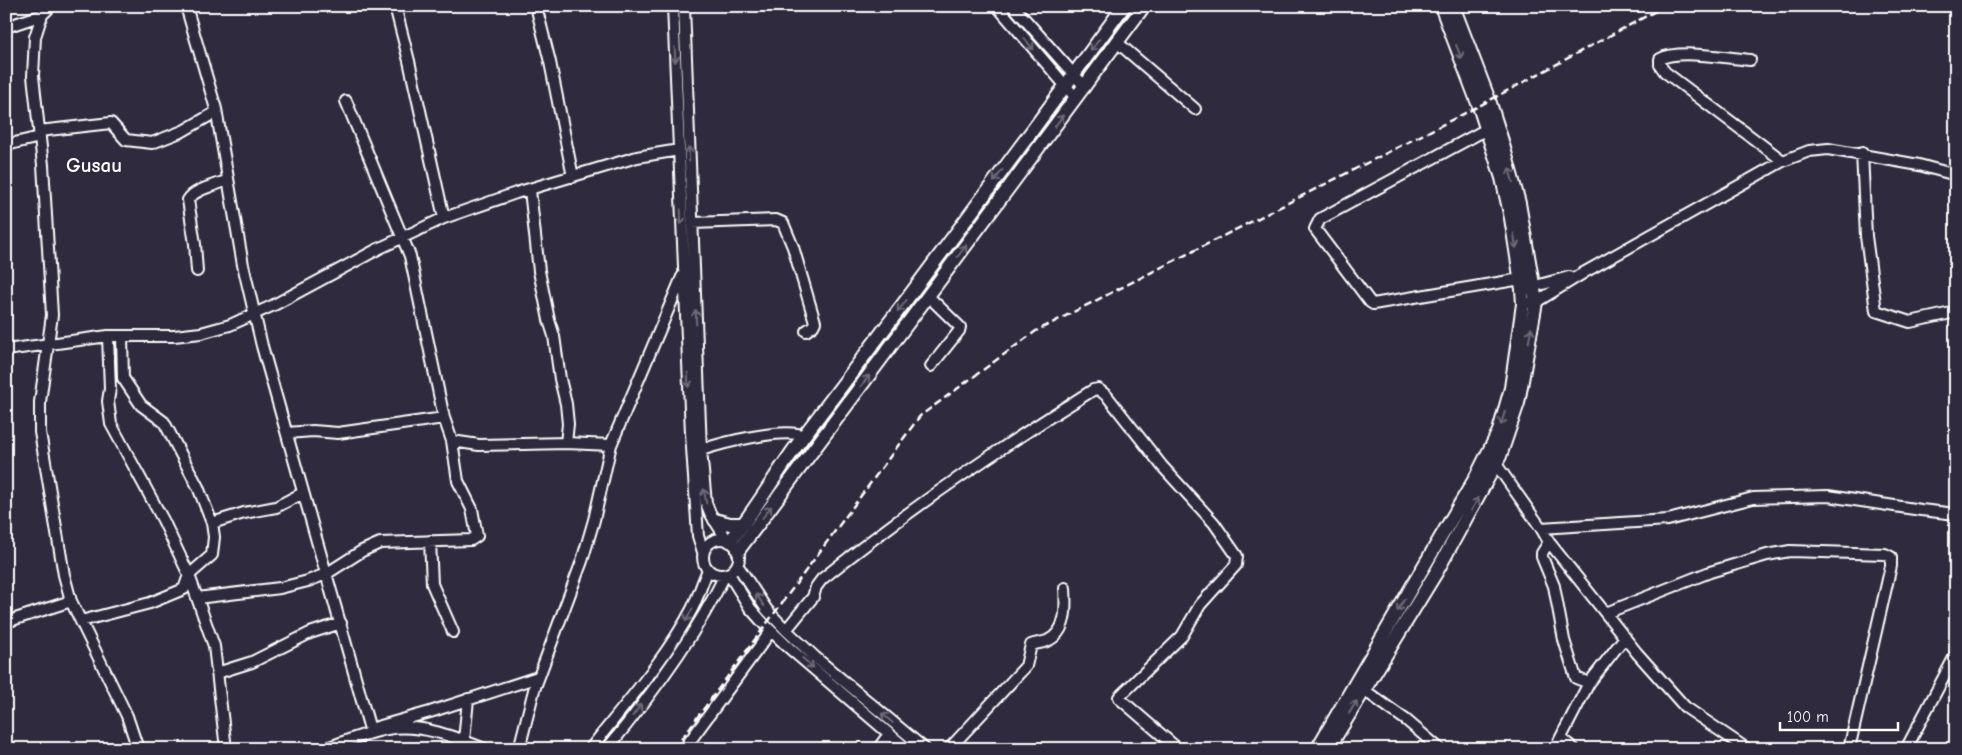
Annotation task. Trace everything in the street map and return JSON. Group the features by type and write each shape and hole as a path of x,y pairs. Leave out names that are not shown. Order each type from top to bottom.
{"main road":[{"path":"732,544 804,436 1124,6"},
{"path":"732,544 928,296 1144,6"},
{"path":"1328,749 1436,572 1496,464 1509,434 1518,403 1536,302 1526,285 1511,218 1487,129 1441,6"},
{"path":"1317,749 1476,477 1499,432 1511,388 1526,285 1519,203 1489,100 1453,6"},
{"path":"715,520 730,524 744,524"}],"street":[{"path":"51,6 42,15 34,37 33,57 52,315 40,402 40,432 64,575 71,600 127,716 138,749"},
{"path":"186,6 216,112 242,265 254,314 370,731"},
{"path":"395,6 444,218"},
{"path":"536,6 573,177"},
{"path":"673,6 690,433 698,536 703,552 704,565 713,574 727,574"},
{"path":"607,749 674,659 712,602 727,574 738,566 740,558 710,513 706,503 701,450 684,6"},
{"path":"997,6 1076,98"},
{"path":"1013,6 1085,87"},
{"path":"6,27 42,15"},
{"path":"1118,43 1194,109"},
{"path":"1750,60 1680,54 1665,56 1660,59 1660,65 1665,72 1782,161"},
{"path":"197,598 280,588 326,574 362,551 380,543 471,540 477,536 472,509 458,481 452,441 444,418 410,256 346,101"},
{"path":"6,146 40,134 111,123 126,140 152,143 183,131 216,112"},
{"path":"1487,129 1320,220 1315,229 1370,302 1374,304 1526,285 1584,272"},
{"path":"1523,304 1536,302 1584,272 1782,161 1818,149 1862,153 1956,175"},
{"path":"6,350 108,336 174,336 201,333 230,325 444,218 637,157 679,150"},
{"path":"1862,153 1866,236 1876,311 1910,322 1956,312"},
{"path":"197,271 188,200 196,193 228,180"},
{"path":"530,190 539,271 566,404 568,424 566,443"},
{"path":"692,223 776,220 783,223 793,247 815,322 806,331"},
{"path":"519,749 538,677 582,561 594,520 611,445 683,273"},
{"path":"928,296 960,327 959,331 931,366"},
{"path":"108,336 110,424 164,520 189,575 214,646 226,749"},
{"path":"81,621 164,599 184,589 189,575 212,555 214,537 212,523 198,487 164,422 141,405 126,384 122,336"},
{"path":"786,630 813,597 816,587 822,578 877,534 1011,440 1093,390 1098,390 1107,396 1162,466 1214,523 1237,556 1236,565 1200,605 1182,636 1119,696 1120,699 1178,749"},
{"path":"287,433 313,431 338,433 444,418"},
{"path":"701,450 778,433 798,433 804,436"},
{"path":"452,441 479,445 566,443 611,445"},
{"path":"1496,464 1542,528 1549,542 1660,680 1686,707 1747,749"},
{"path":"212,523 244,512 276,507 303,493"},
{"path":"1542,528 1668,520 1753,498 1828,496 1956,514"},
{"path":"703,552 712,541 719,539 732,544"},
{"path":"430,541 432,584 453,632"},
{"path":"1549,542 1542,553 1542,557 1554,586 1564,640 1576,678 1589,684"},
{"path":"1606,613 1710,572 1767,555 1790,551 1885,554 1891,557 1891,566 1850,749"},
{"path":"738,566 767,610 786,630 815,658 925,749"},
{"path":"590,749 632,696 683,625 693,607 708,570"},
{"path":"727,574 750,608 771,631 902,747"},
{"path":"949,749 1026,666 1031,644 1048,641 1062,624 1066,610 1065,588"},
{"path":"6,622 71,600"},
{"path":"217,673 252,662 310,633 341,623"},
{"path":"684,749 771,631"},
{"path":"1555,749 1589,684 1625,637"},
{"path":"1906,749 1956,654"},
{"path":"324,749 370,731 538,677"},
{"path":"1364,690 1406,720 1440,749"},
{"path":"464,741 468,699"},
{"path":"370,731 417,728 446,734 485,749"},
{"path":"878,749 889,734"},
{"path":"1561,738 1574,749"}],"railway":[{"path":"674,749 920,416 1036,331 1479,106 1665,6"}],"district":[{"name":"Gusau","path":"94,165"}]}
